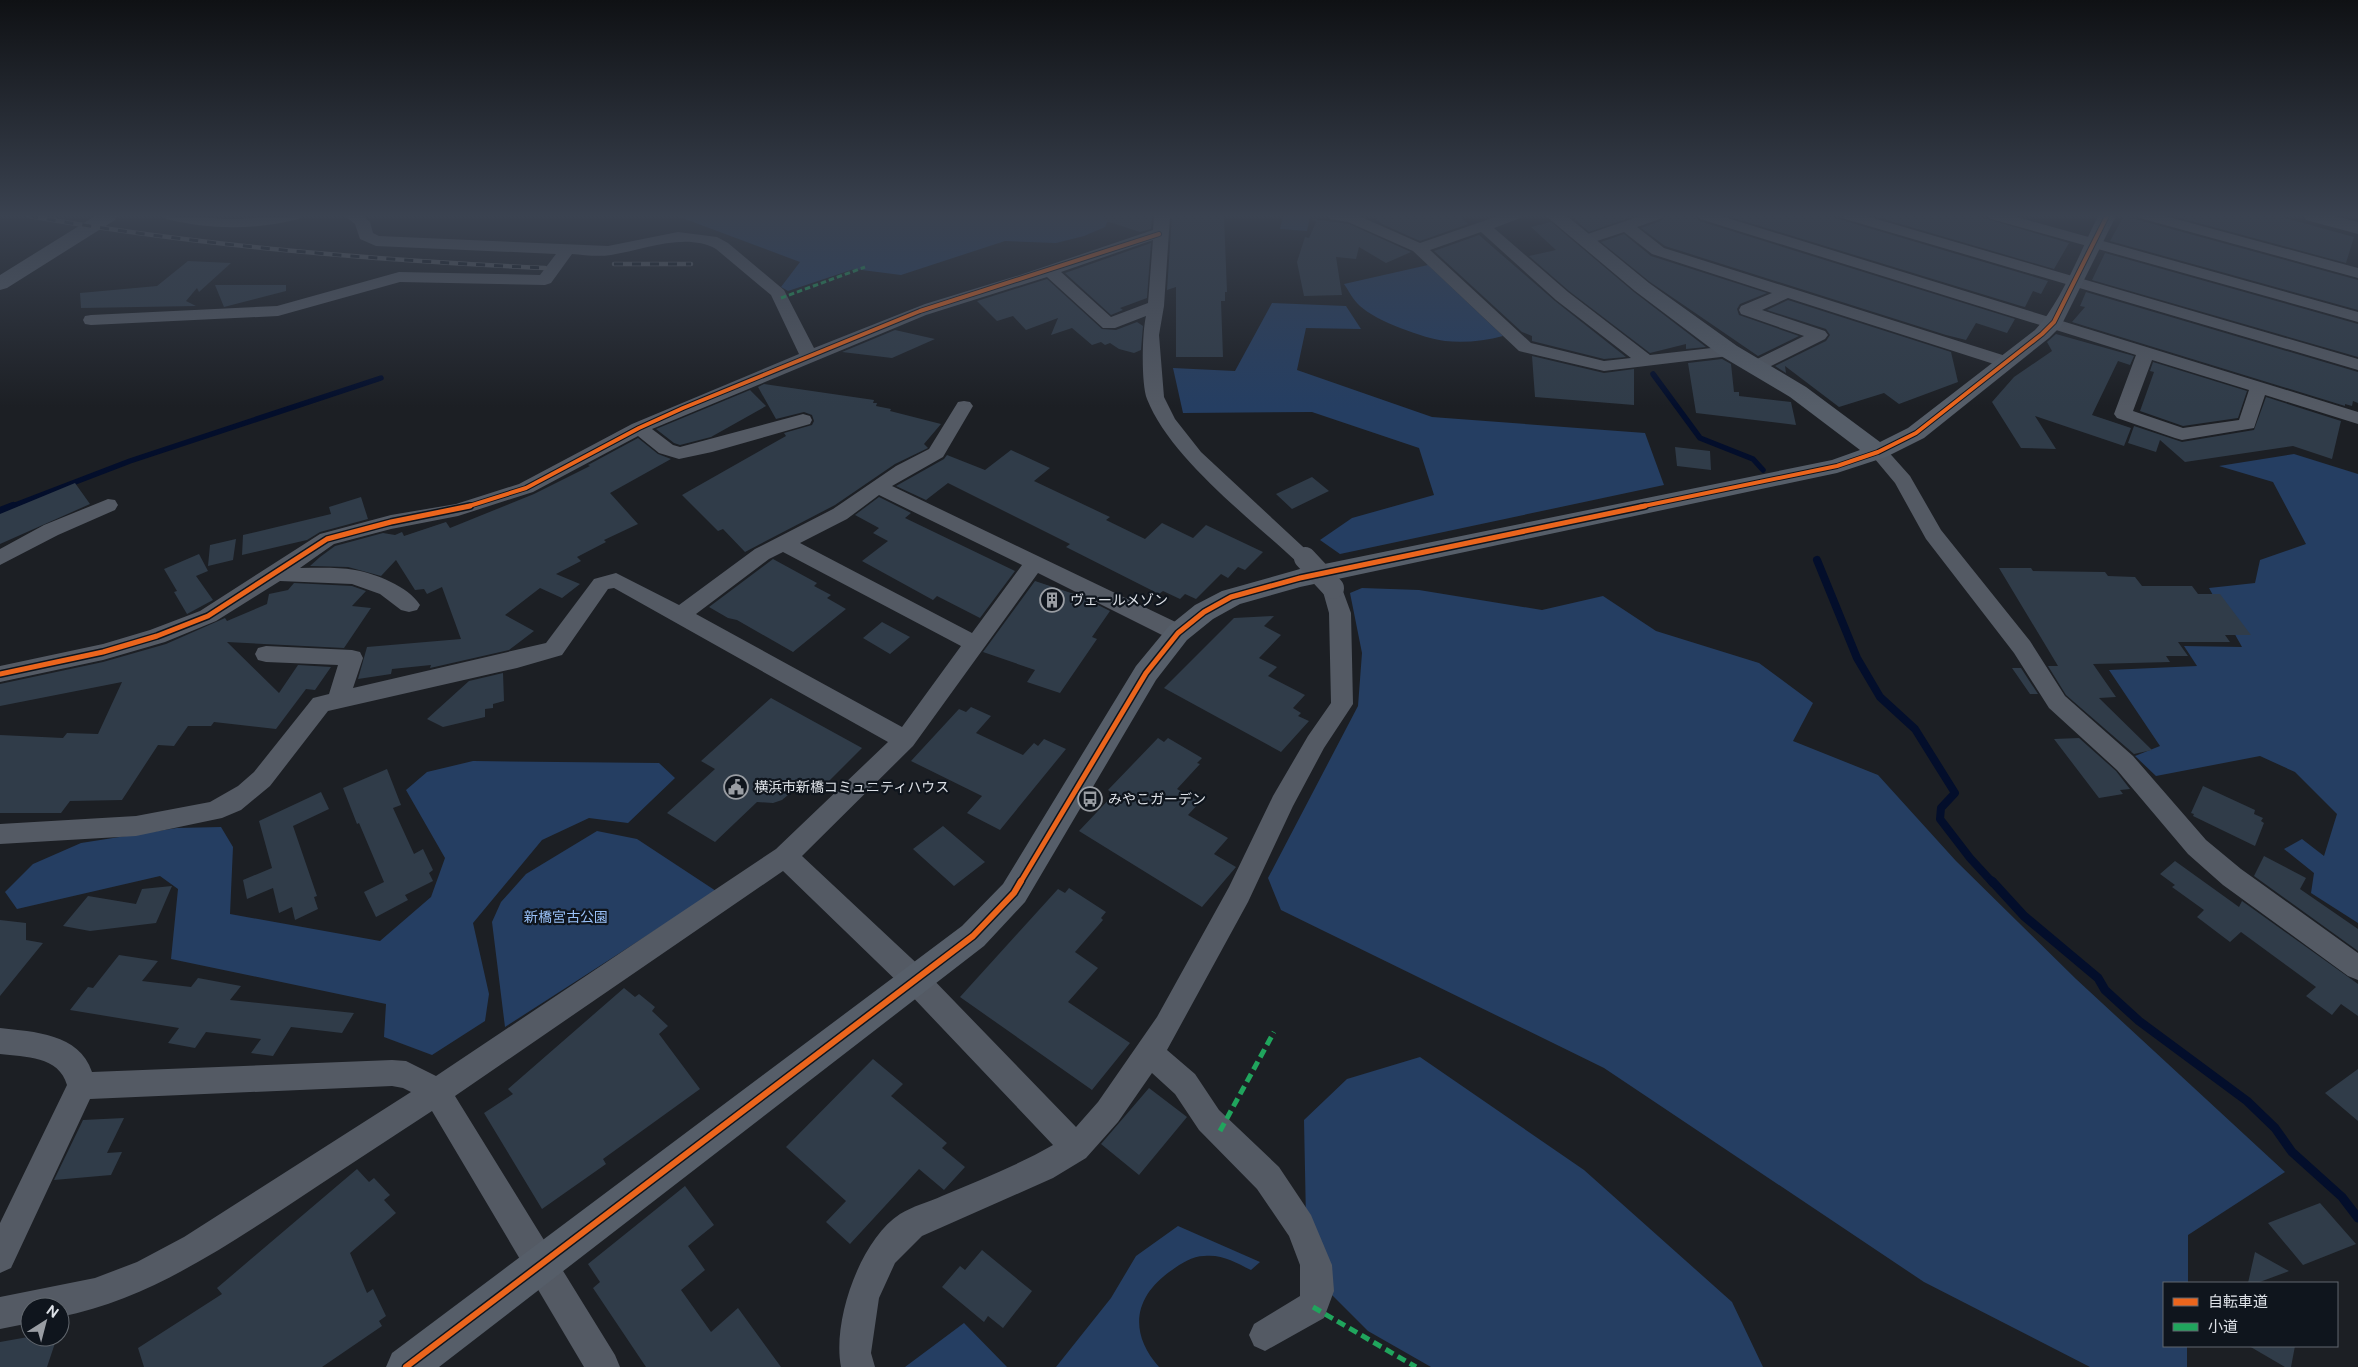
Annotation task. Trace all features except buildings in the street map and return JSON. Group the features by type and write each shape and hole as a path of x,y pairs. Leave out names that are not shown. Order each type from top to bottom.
{"street":[{"path":"91,320 278,312 389,280"},
{"path":"762,280 778,293 809,356"},
{"path":"0,674 78,658 158,636 208,616 276,574 327,539 375,525 458,510 495,499 558,473 639,428 809,356 953,299 1025,280"},
{"path":"1059,280 1109,324 1156,306"},
{"path":"858,1367 855,1353 864,1296 884,1252 911,1225 1042,1168 1076,1148 1108,1112 1167,1026 1239,894 1282,803 1342,704 1340,613 1333,588 1305,558 1194,456 1167,420 1155,397 1150,335 1156,306 1157,280"},
{"path":"1453,280 1525,347 1604,366 1730,351"},
{"path":"1544,280 1646,362"},
{"path":"1633,280 1730,351 1798,392 1878,452 1903,480 1933,534 2022,647 2057,702 2125,764 2197,847 2232,877 2358,968"},
{"path":"1749,280 2006,362"},
{"path":"1909,280 2358,418"},
{"path":"2064,280 2358,365"},
{"path":"406,1367 973,936 1014,893 1146,673 1178,633 1204,612 1231,597 1260,588 1837,466 1878,452 1916,433 2051,324 2076,280"},
{"path":"2221,280 2358,318"},
{"path":"1755,367 1820,335 1747,310 1787,292"},
{"path":"2146,353 2123,414 2182,434 2247,424 2259,387"},
{"path":"679,616 762,554 840,514 903,470 936,453 964,406"},
{"path":"639,428 666,449 679,453 704,448 803,420"},
{"path":"878,487 1178,633"},
{"path":"0,558 51,530 108,505"},
{"path":"783,543 975,644"},
{"path":"70,1299 95,1294 146,1274 196,1248 436,1092 785,856 905,740 1035,562"},
{"path":"276,574 354,577 388,589 409,605"},
{"path":"0,834 136,826 213,811 232,803 247,793 262,779 321,704 514,656 554,650 601,584 616,580 905,740"},
{"path":"266,654 352,658 338,701"},
{"path":"785,856 916,981 1076,1148"},
{"path":"0,1041 47,1046 76,1067 82,1086 0,1257"},
{"path":"1149,1052 1185,1084 1209,1120 1268,1178 1300,1226 1316,1265 1318,1291 1313,1307 1265,1335"},
{"path":"82,1086 372,1075 397,1071 411,1076 436,1092 604,1367"},
{"path":"0,1313 20,1309"}],"green space":[{"path":"786,280 822,280 788,291 781,287"},
{"path":"1363,280 1444,280 1503,336 1474,341 1452,342 1413,333 1367,312 1355,301 1344,284"},
{"path":"1272,303 1346,306 1361,329 1306,328 1297,370 1432,417 1645,433 1664,485 1340,554 1320,540 1352,518 1434,495 1419,448 1312,412 1183,413 1173,368 1235,371"},
{"path":"2294,454 2358,474 2358,923 2311,893 2314,873 2284,849 2302,839 2324,856 2337,814 2295,772 2260,756 2156,776 2135,756 2160,746 2109,670 2197,666 2184,646 2242,647 2209,588 2255,583 2260,560 2306,544 2273,482 2219,466"},
{"path":"1362,588 1419,590 1542,610 1603,596 1656,631 1759,663 1813,703 1793,741 1878,775 1956,861 2076,979 2285,1172 2188,1235 2188,1282 2163,1282 2163,1347 2187,1347 2187,1367 2090,1367 1924,1282 1604,1068 1281,910 1268,878 1358,706 1362,653 1350,593"},
{"path":"473,761 659,763 675,778 628,823 589,818 542,840 473,923 489,994 485,1021 432,1055 384,1037 386,1004 171,959 178,889 160,876 17,909 5,892 33,864 81,843 177,828 221,827 233,847 230,914 380,941 431,897 445,858 406,790 427,772"},
{"name":"新橋宮古公園","path":"597,831 637,839 716,891 505,1027 492,922 501,902 526,874"},
{"path":"1420,1057 1584,1170 1732,1302 1763,1367 1431,1367 1368,1331 1307,1270 1304,1120 1347,1079"},
{"path":"1178,1226 1260,1262 1251,1270 1223,1257 1200,1256 1183,1263 1159,1280 1143,1303 1139,1328 1149,1354 1159,1367 1056,1367 1111,1298 1136,1256"},
{"path":"964,1323 1007,1367 905,1367"}],"waterway":[{"path":"1653,374 1700,438 1753,459 1763,470"},
{"path":"10,507 130,461 381,378"},
{"path":"0,511 13,506"},
{"path":"1817,560 1857,658 1880,697 1915,729 1955,793 1941,808 1940,819 1970,858 1993,883"},
{"path":"1992,881 2024,916 2098,978 2105,990 2139,1021 2247,1101 2275,1128 2292,1152 2342,1197 2358,1218"}],"marked path":[{"path":"781,298 830,280"},
{"path":"1220,1131 1274,1032"},
{"path":"1313,1307 1416,1367"}],"cycle path":[{"path":"0,674 103,652 157,636 208,616 276,574 327,539 391,522 458,510 526,488 639,428 683,408 920,311 1023,280"},
{"path":"406,1367 973,936 1014,893 1146,673 1178,633 1204,612 1231,597 1300,578 1837,466 1878,452 1916,433 2042,334 2054,322 2076,280"}],"place":[{"name":"ヴェールメゾン","path":"1052,600"},
{"name":"横浜市新橋コミュニティハウス","path":"736,787"},
{"name":"みやこガーデン","path":"1090,799"}]}
